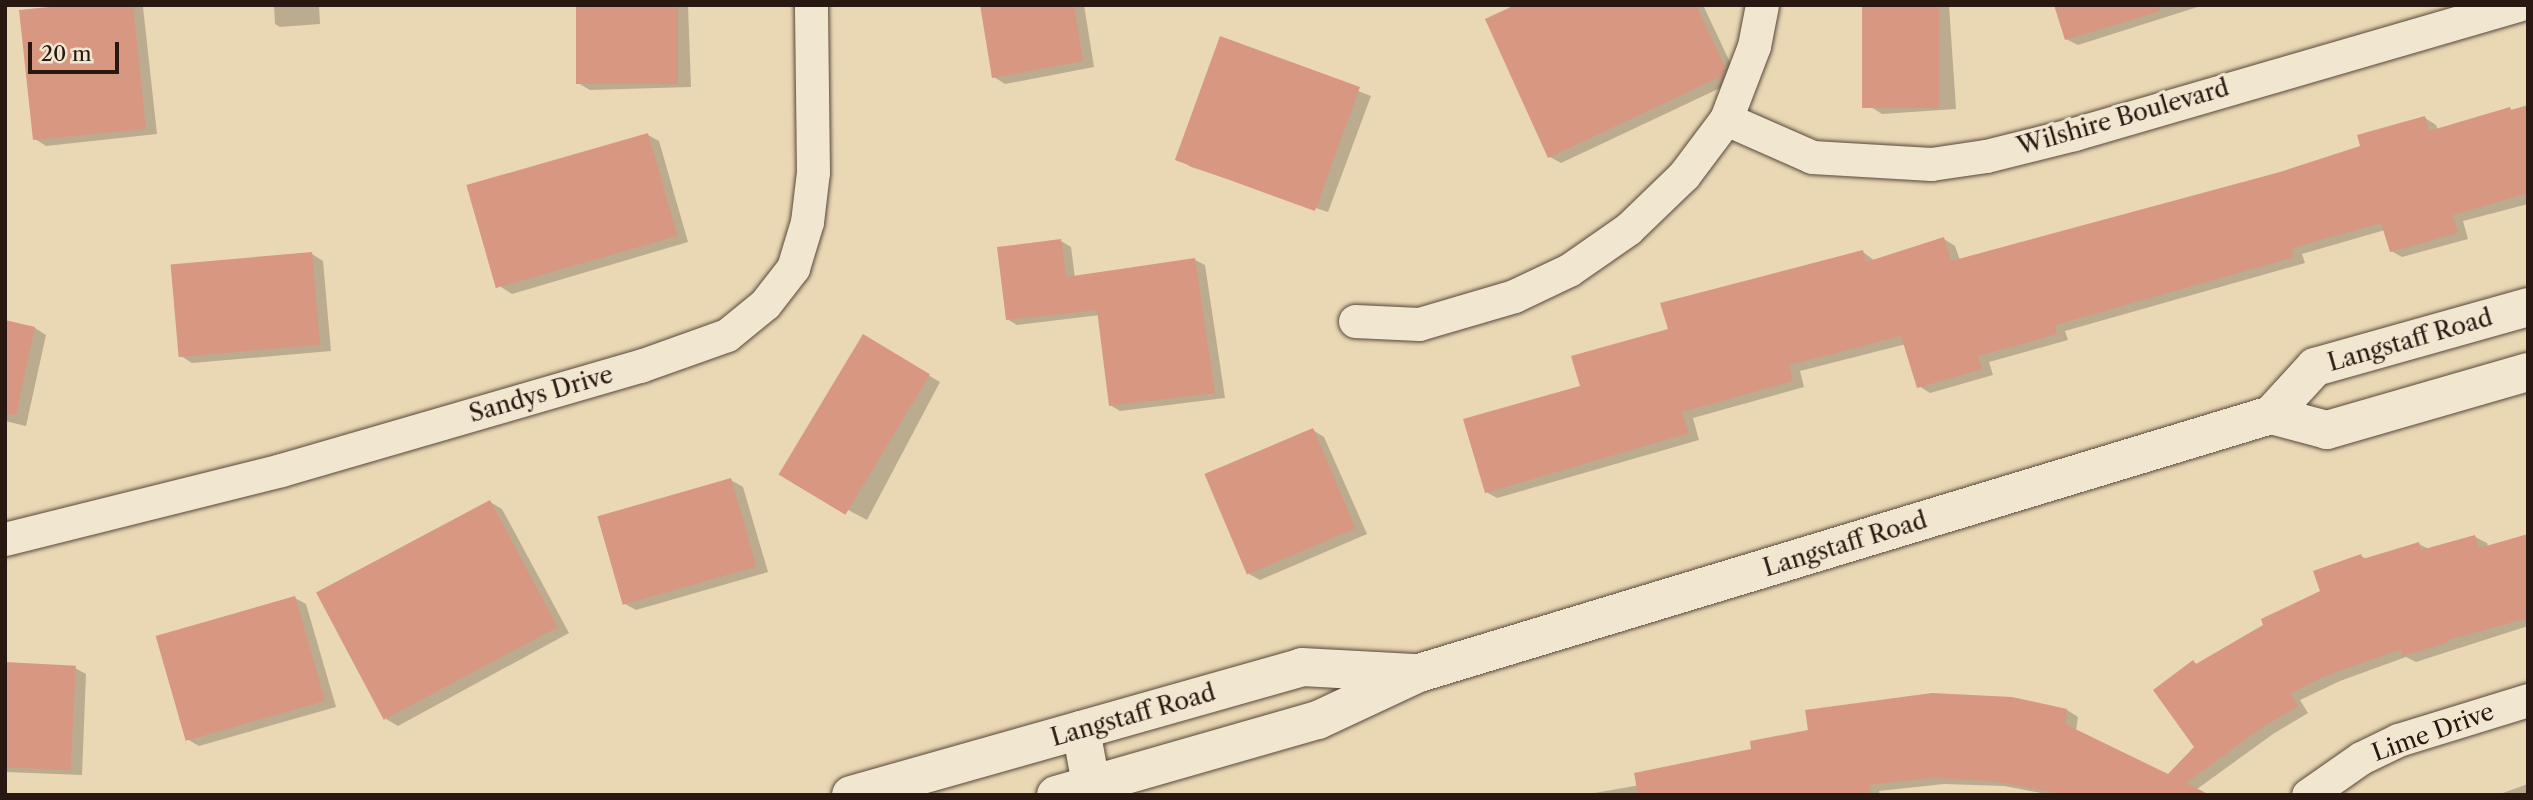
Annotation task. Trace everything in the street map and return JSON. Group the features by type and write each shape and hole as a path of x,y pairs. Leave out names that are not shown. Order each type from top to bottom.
{"main road":[{"name":"Langstaff Road","path":"1080,791 1318,720 1419,673 2271,415 2315,367 2528,307"},
{"path":"2271,415 2327,430 2528,372"},
{"name":"Langstaff Road","path":"851,795 1302,667 1419,673"},
{"path":"1080,730 1080,791"}],"street":[{"name":"Sandys Drive","path":"5,539 281,470 640,366 727,335 765,304 793,268 807,222 813,172 811,5"},
{"path":"1355,321 1419,324 1514,296 1569,270 1628,229 1684,175 1726,119 1754,46 1762,5"},
{"name":"Wilshire Boulevard","path":"1726,119 1812,157 1872,163 1945,162 1986,156 2074,134 2519,5"},
{"name":"Lime Drive","path":"2308,795 2361,758 2398,740 2528,700"}],"building":[{"path":"69,5 133,5 146,129 33,140 19,10"},
{"path":"576,5 678,5 678,84 576,84"},
{"path":"980,5 1074,5 1083,61 992,78"},
{"path":"1515,5 1696,5 1725,67 1722,76 1548,158 1485,19"},
{"path":"1862,5 1939,5 1939,108 1862,108"},
{"path":"2054,5 2159,5 2160,11 2065,40"},
{"path":"1220,36 1360,87 1315,211 1175,160"},
{"path":"2528,105 2528,193 2453,215 2458,233 2390,252 2381,223 2292,248 2294,257 2055,325 2057,334 1978,356 1982,369 1917,388 1901,336 1789,365 1793,381 1682,412 1689,433 1485,493 1463,419 1580,386 1571,356 1668,329 1660,303 1863,250 1866,262 1944,237 1951,261 2280,172 2360,146 2357,135 2425,116 2429,131 2510,107 2511,110"},
{"path":"648,133 677,236 496,288 466,185"},
{"path":"1061,239 1066,277 1195,258 1215,393 1109,406 1097,310 1006,320 997,247"},
{"path":"312,252 320,345 179,357 171,264"},
{"path":"5,320 35,327 16,415 5,414"},
{"path":"863,334 930,374 845,515 779,475"},
{"path":"1313,428 1356,528 1247,574 1204,474"},
{"path":"731,478 756,566 623,605 597,516"},
{"path":"490,500 558,627 384,720 316,592"},
{"path":"2528,534 2528,618 2448,640 2449,642 2403,656 2401,649 2328,675 2290,693 2298,706 2261,728 2186,783 2210,795 2068,795 1991,781 1932,778 1869,785 1870,795 1638,795 1634,773 1751,749 1750,741 1808,730 1805,710 1932,693 2012,697 2067,709 2065,724 2168,774 2194,747 2153,690 2193,660 2196,664 2263,625 2261,619 2320,591 2313,571 2361,554 2363,559 2419,542 2421,550 2475,535 2479,548"},
{"path":"295,596 325,701 186,741 156,636"},
{"path":"5,662 76,666 70,771 5,767"}]}
